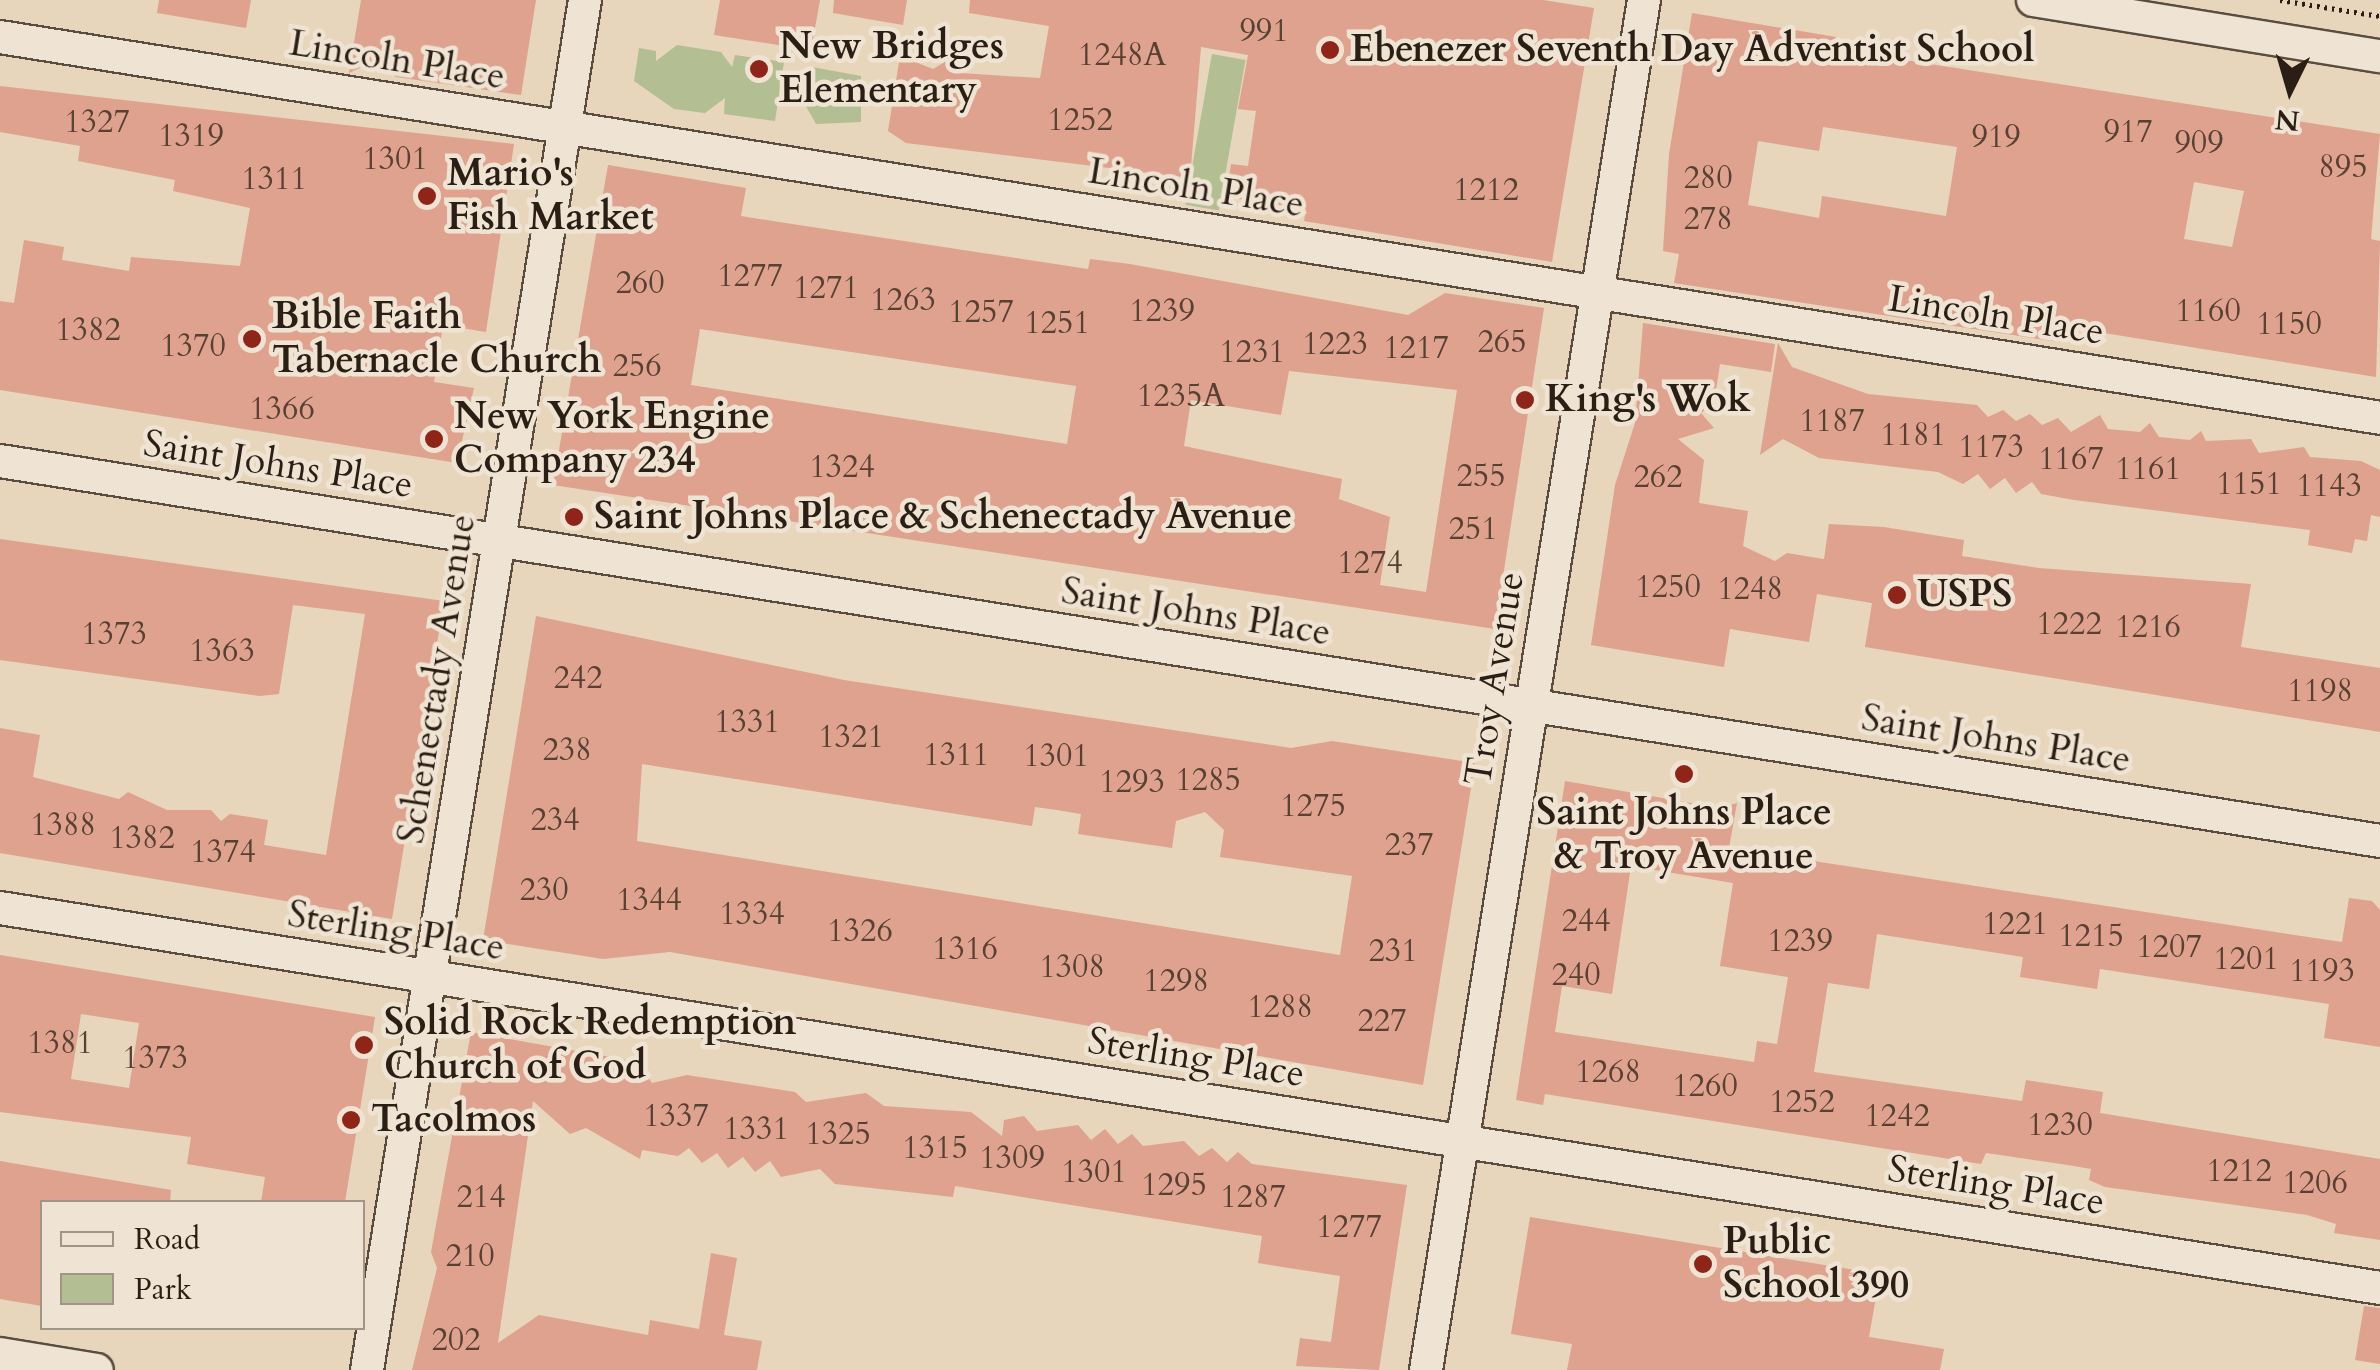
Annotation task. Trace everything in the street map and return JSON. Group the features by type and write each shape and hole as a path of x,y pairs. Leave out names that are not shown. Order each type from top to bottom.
{"street":[{"name":"Schenectady Avenue","path":"367,1370 585,0"},
{"name":"Troy Avenue","path":"1426,1370 1644,0"},
{"path":"2033,0 2380,56"},
{"name":"Lincoln Place","path":"0,37 2380,418"},
{"name":"Saint Johns Place","path":"0,460 2380,840"},
{"name":"Sterling Place","path":"0,908 2380,1288"},
{"path":"0,1354 97,1370"}],"path":[{"path":"2280,0 2380,16"}],"green space":[{"path":"677,45 721,52 732,67 735,55 784,62 775,121 724,114 725,98 705,113 674,109 634,81 639,48 656,51 656,61"},
{"path":"1212,54 1245,60 1219,211 1185,205"},
{"path":"812,67 861,76 861,122 816,124 798,92"}],"building":[{"path":"159,0 251,0 246,28 157,13"},
{"path":"361,0 536,0 521,95 396,77 377,60 349,73"},
{"path":"720,0 820,0 811,50 714,35"},
{"path":"834,0 907,0 903,25 833,13"},
{"path":"970,0 1543,0 1594,8 1552,262 1304,221 1306,209 1226,197 1231,164 1248,166 1256,111 1238,109 1248,55 1201,47 1190,178 906,143 888,131 900,56 933,69 948,60 960,73 1040,78 1049,26 969,13"},
{"path":"1692,13 1836,37 1834,49 2380,134 2371,239 2380,241 2376,377 2067,327 2065,343 1674,283 1679,254 1663,251 1669,154","holes":["1823,127 1957,147 1946,216 1822,196 1819,218 1748,205 1758,141 1819,151","2194,182 2244,191 2232,247 2184,239"]},
{"path":"0,86 514,144 486,332 443,325 434,382 474,388 457,463 0,390 0,301 14,303 24,240 64,247 62,260 129,271 131,257 240,266 250,208 173,191 175,180 78,161 80,146 0,132"},
{"path":"608,165 746,188 741,216 779,222 1088,269 1090,259 1130,264 1408,315 1445,293 1544,308 1495,629 553,485","holes":["700,329 1076,386 1067,444 691,385","1289,371 1457,390 1426,592 1380,585 1390,517 1339,499 1342,479 1184,446 1191,400 1281,415"]},
{"path":"1643,323 1775,344 1771,372 1720,364 1714,403 1701,413 1714,428 1678,439 1704,460 1699,503 1748,511 1743,546 1775,561 1787,553 1824,559 1829,524 1884,527 1964,540 1962,556 2039,568 2251,584 2241,647 2380,668 2380,732 1865,647 1872,603 1817,594 1809,642 1730,629 1724,667 1591,645 1615,485 1635,423"},
{"path":"1778,343 1792,367 1868,394 1977,405 1988,417 2003,410 2016,421 2030,414 2042,425 2058,418 2071,432 2100,415 2108,429 2140,432 2150,423 2159,437 2190,440 2201,431 2206,441 2251,439 2259,453 2304,447 2310,457 2361,461 2380,470 2380,517 2371,515 2367,541 2355,539 2352,553 2308,545 2310,530 2074,500 2041,494 2032,482 2016,493 2005,478 1990,489 1978,474 1963,484 1938,472 1819,458 1783,439 1760,455"},
{"path":"0,539 444,601 392,919 0,853 0,728 40,735 33,777 119,799 128,792 167,810 211,810 221,821 230,814 268,820 264,845 326,855 365,614 293,605 279,694 260,696 0,660"},
{"path":"536,616 844,680 1291,748 1332,741 1475,763 1423,1085 670,952 603,959 483,940","holes":["642,764 1032,826 1035,807 1057,810 1081,814 1078,834 1172,848 1176,821 1205,812 1224,830 1220,857 1352,876 1340,955 637,841"]},
{"path":"1565,781 1720,808 1737,803 1729,848 2342,942 2349,898 2372,901 2380,910 2380,1047 2324,1038 2329,1004 2100,969 2097,989 2020,977 2023,957 1877,934 1869,989 1828,983 1814,1072 2022,1101 2026,1080 2103,1092 2100,1113 2380,1159 2380,1240 2334,1233 2336,1224 2307,1215 2105,1187 2089,1180 2091,1169 2068,1165 1986,1153 1981,1164 1545,1094 1543,1105 1516,1100","holes":["1631,866 1733,883 1720,966 1788,977 1777,1044 1757,1041 1754,1062 1555,1032 1562,986 1612,994"]},
{"path":"0,955 375,1017 345,1200 261,1200 265,1177 187,1164 191,1137 0,1112","holes":["81,1014 139,1023 129,1088 71,1079"]},
{"path":"471,1032 638,1062 652,1083 687,1075 795,1092 806,1102 866,1093 884,1106 971,1112 1002,1136 1004,1120 1024,1116 1037,1131 1078,1125 1091,1140 1105,1129 1118,1144 1132,1134 1143,1146 1184,1141 1199,1156 1212,1148 1227,1162 1238,1152 1252,1164 1407,1185 1379,1370 1296,1366 1300,1338 1331,1342 1340,1276 1258,1263 1262,1236 955,1186 953,1197 835,1184 820,1169 781,1177 770,1161 755,1172 743,1157 728,1168 717,1153 702,1163 689,1148 678,1156 642,1150 640,1159 586,1128 570,1134 533,1101 498,1343 539,1315 648,1335 650,1320 699,1329 711,1253 737,1258 724,1335 762,1341 757,1370 412,1370 437,1268 431,1252"},
{"path":"0,1161 171,1190 170,1200 40,1200 40,1306 0,1299"},
{"path":"1530,1217 1880,1274 1869,1337 1944,1349 1940,1370 1567,1370 1572,1344 1511,1334"},
{"path":"2364,1306 2380,1308 2380,1364 2355,1360"}],"place":[{"name":"Ebenezer Seventh Day Adventist School","path":"1330,50"},
{"name":"New Bridges Elementary","path":"759,69"},
{"name":"Mario's Fish Market","path":"427,196"},
{"name":"Bible Faith Tabernacle Church","path":"252,339"},
{"name":"King's Wok","path":"1525,400"},
{"name":"New York Engine Company 234","path":"434,439"},
{"name":"Saint Johns Place & Schenectady Avenue","path":"574,517"},
{"name":"USPS","path":"1897,595"},
{"name":"Saint Johns Place & Troy Avenue","path":"1684,774"},
{"name":"Solid Rock Redemption Church of God","path":"364,1045"},
{"name":"Tacolmos","path":"351,1120"},
{"name":"Public School 390","path":"1703,1264"}]}
